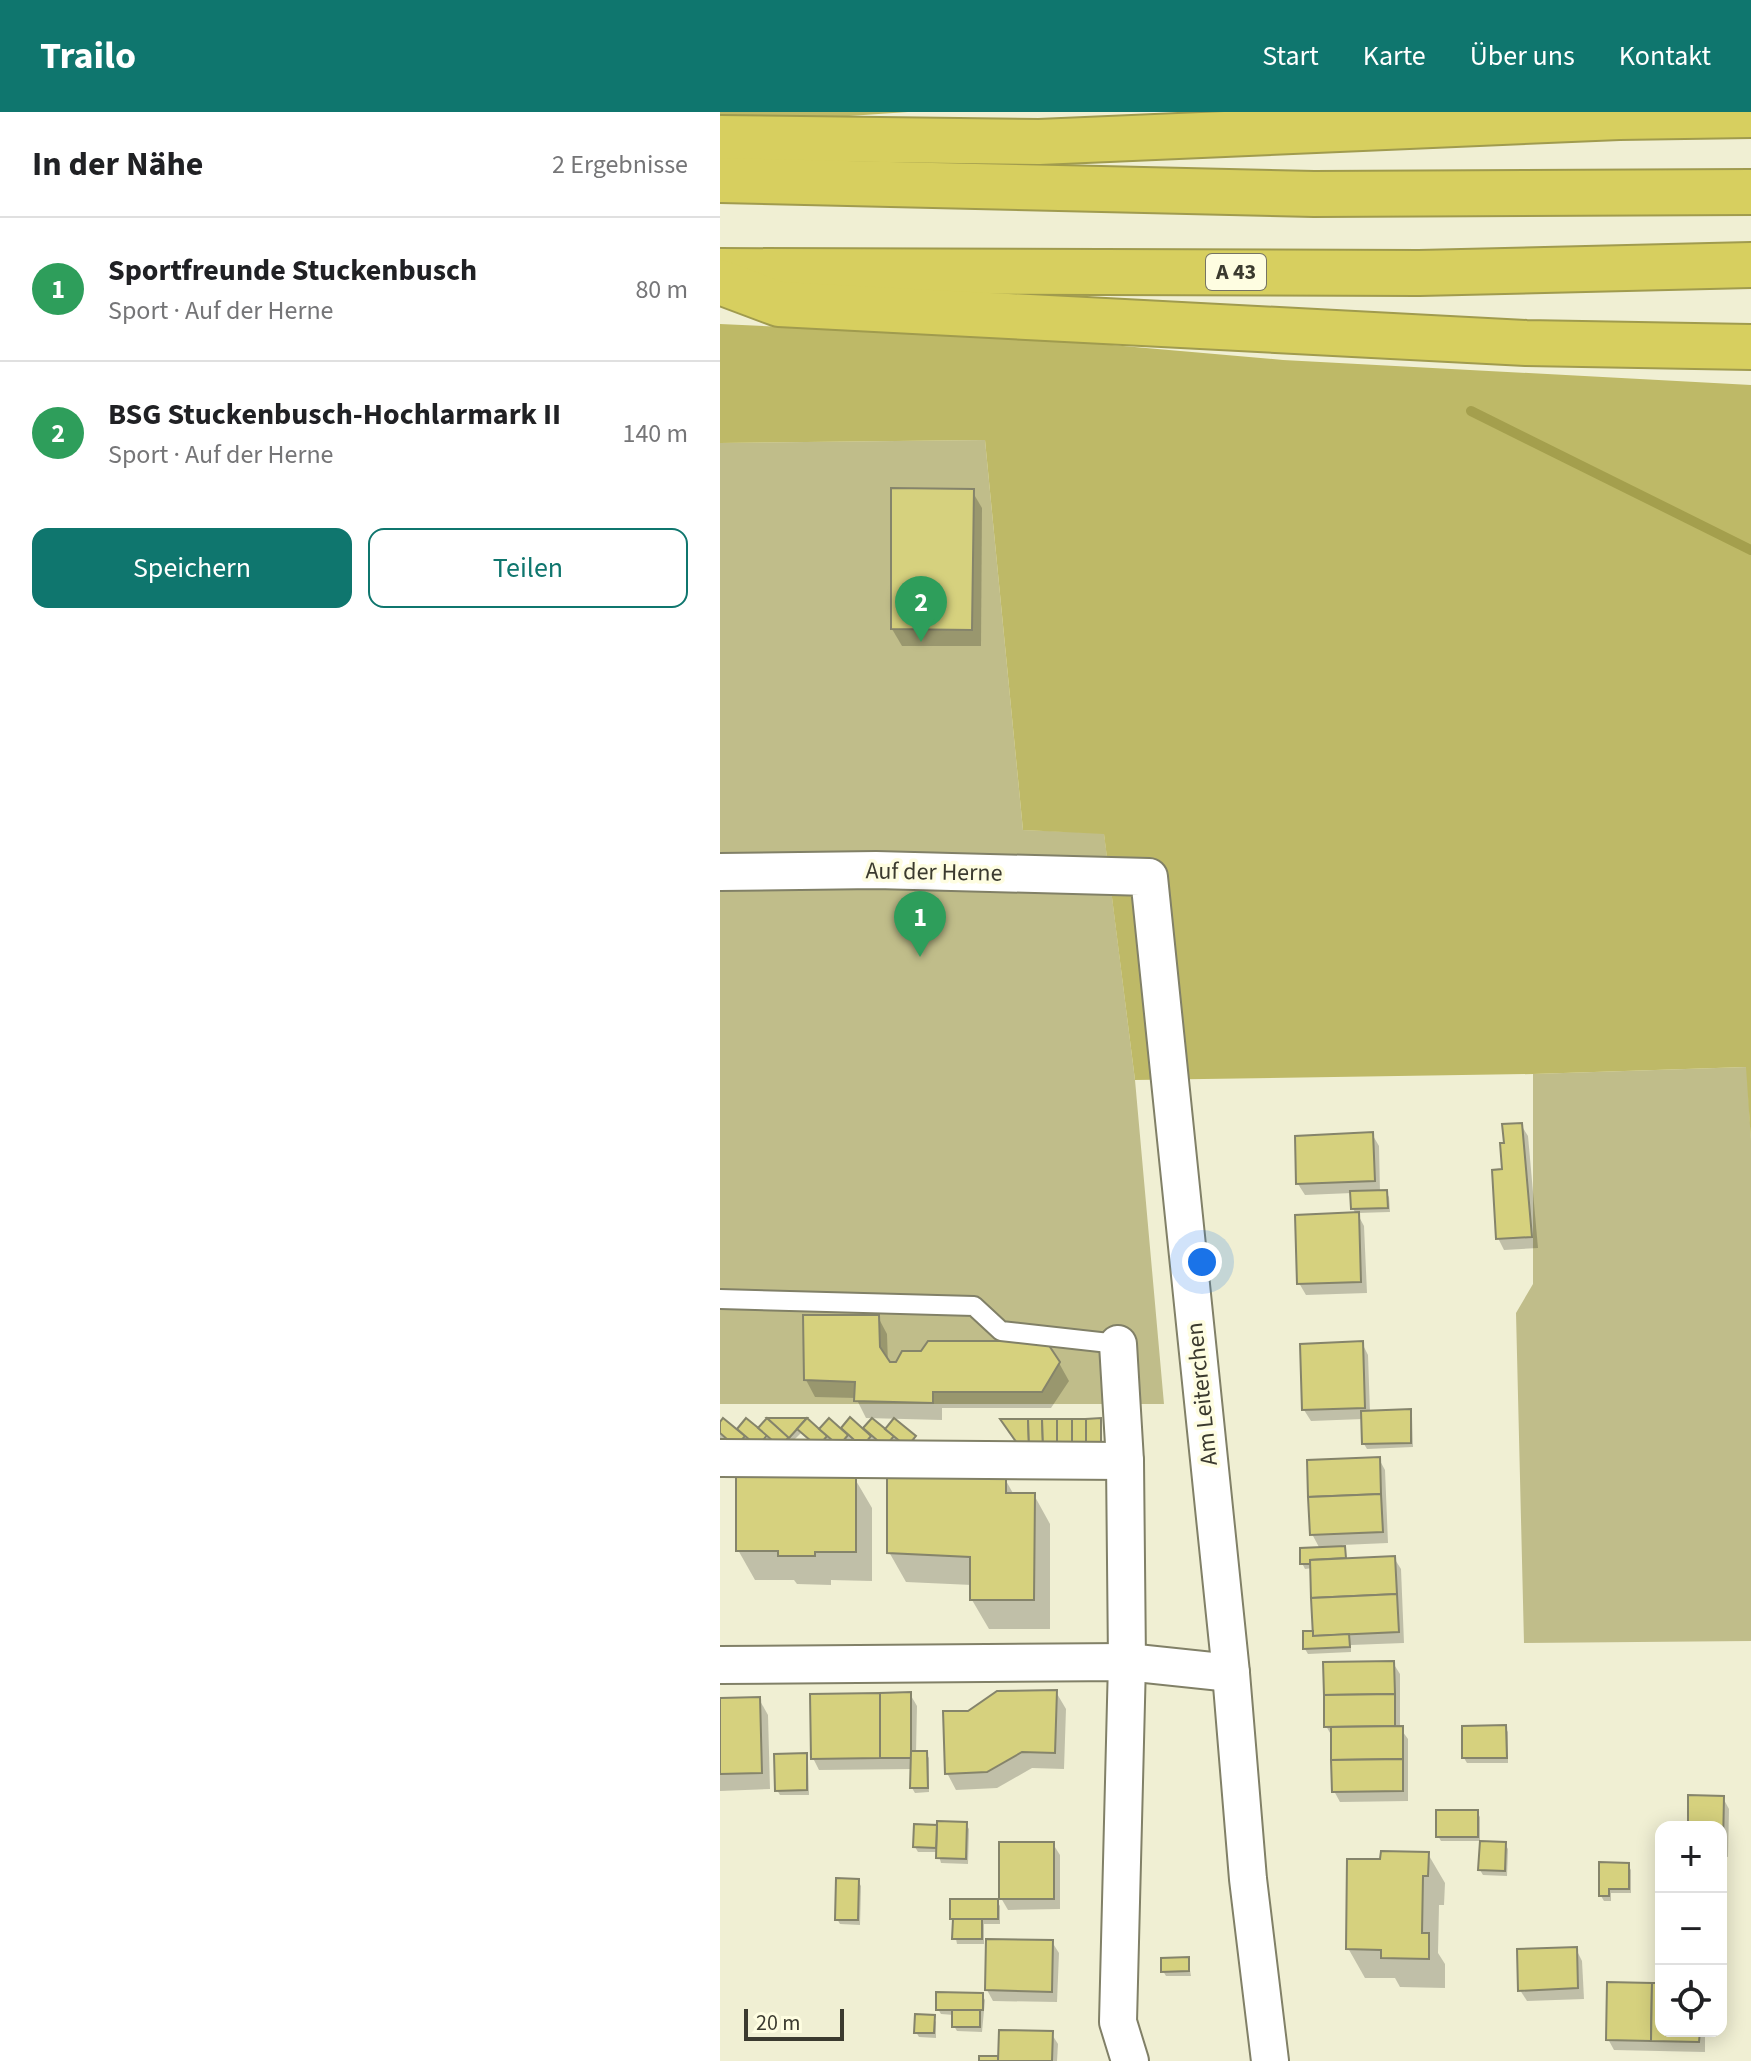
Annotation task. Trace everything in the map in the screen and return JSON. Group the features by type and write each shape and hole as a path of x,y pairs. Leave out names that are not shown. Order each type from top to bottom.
{"highway":[{"path":"720,138 1039,142 1619,117 1751,115"},
{"path":"720,180 1314,194 1751,192"},
{"name":"A 43","path":"720,271 1419,273 1751,265"},
{"path":"720,282 779,304 1526,343 1751,347"}],"street":[{"name":"Auf der Herne","path":"720,872 876,870 1149,877"},
{"name":"Am Leiterchen","path":"1149,877 1231,1673 1248,1879 1270,2061"},
{"path":"1118,1344 1125,1461 1127,1662 1118,2022 1130,2061"},
{"path":"720,1458 1125,1461"},
{"path":"720,1665 1127,1662 1231,1673"}],"lane":[{"path":"720,1299 974,1306 1001,1331 1118,1344"}],"shaded area":[{"path":"720,112 908,112 775,121 720,118"},
{"path":"720,324 1043,339 1283,360 1751,385 1751,1141 1746,1067 1533,1074 1135,1080 1104,834 1023,830 985,440 720,443"},
{"path":"985,440 1023,830 1104,833 1135,1080 1164,1404 720,1404 720,443"},
{"path":"1747,1067 1751,1141 1751,1641 1524,1643 1516,1313 1533,1284 1533,1074"}],"building":[{"path":"891,488 974,489 972,630 891,629"},
{"path":"1522,1123 1532,1237 1496,1239 1492,1170 1502,1169 1502,1124"},
{"path":"1373,1132 1375,1181 1296,1184 1295,1136"},
{"path":"1387,1190 1388,1208 1351,1209 1350,1191"},
{"path":"1359,1212 1361,1282 1297,1284 1295,1215"},
{"path":"803,1315 879,1315 880,1347 890,1362 896,1362 902,1351 921,1351 928,1341 1046,1341 1060,1362 1042,1392 933,1392 933,1403 854,1401 855,1382 804,1380"},
{"path":"1363,1341 1365,1408 1302,1410 1300,1344"},
{"path":"1411,1409 1411,1443 1362,1444 1361,1411"},
{"path":"850,1417 871,1436 862,1447 841,1428"},
{"path":"723,1418 745,1436 736,1447 720,1433"},
{"path":"746,1418 767,1435 758,1447 737,1429"},
{"path":"767,1418 789,1437 780,1447 758,1428"},
{"path":"767,1418 807,1418 789,1438"},
{"path":"807,1418 827,1436 818,1447 797,1429"},
{"path":"829,1418 848,1435 839,1446 819,1429"},
{"path":"872,1418 894,1436 885,1447 863,1428"},
{"path":"894,1418 916,1436 907,1447 885,1429"},
{"path":"1101,1418 1101,1446 1086,1446 1086,1419"},
{"path":"1000,1419 1028,1419 1029,1446 1019,1446"},
{"path":"1028,1419 1042,1419 1043,1446 1029,1446"},
{"path":"1042,1419 1057,1419 1057,1446 1043,1446"},
{"path":"1057,1419 1072,1419 1072,1446 1057,1446"},
{"path":"1072,1419 1086,1419 1086,1446 1072,1446"},
{"path":"1380,1457 1381,1494 1308,1497 1307,1460"},
{"path":"736,1476 856,1477 856,1552 778,1556 778,1551 736,1551"},
{"path":"887,1477 1006,1477 1006,1493 1035,1493 1034,1600 970,1600 970,1557 887,1553"},
{"path":"1381,1494 1383,1532 1310,1535 1308,1497"},
{"path":"1345,1546 1346,1558 1310,1560 1310,1564 1300,1564 1300,1548"},
{"path":"1395,1556 1397,1594 1311,1598 1310,1560"},
{"path":"1397,1594 1399,1632 1313,1636 1311,1598"},
{"path":"1303,1631 1313,1631 1313,1636 1349,1634 1350,1647 1303,1649"},
{"path":"1394,1661 1395,1694 1324,1695 1323,1662"},
{"path":"1057,1690 1055,1753 1022,1752 987,1772 945,1774 943,1711 968,1711 997,1691"},
{"path":"911,1692 911,1758 880,1758 880,1693"},
{"path":"880,1693 880,1758 811,1759 810,1694"},
{"path":"1395,1694 1395,1726 1324,1727 1324,1695"},
{"path":"760,1697 762,1773 720,1774 720,1698"},
{"path":"1506,1725 1507,1758 1462,1758 1462,1726"},
{"path":"1403,1726 1403,1759 1331,1760 1331,1727"},
{"path":"911,1751 927,1751 928,1788 910,1788"},
{"path":"807,1753 807,1790 775,1791 774,1754"},
{"path":"1403,1759 1403,1791 1332,1792 1331,1760"},
{"path":"1688,1795 1724,1796 1724,1821 1688,1821"},
{"path":"1436,1810 1478,1810 1478,1837 1436,1837"},
{"path":"937,1821 967,1822 966,1859 936,1858"},
{"path":"914,1824 937,1825 936,1848 913,1847"},
{"path":"1480,1841 1506,1842 1505,1871 1478,1870"},
{"path":"999,1842 1054,1842 1054,1899 999,1899"},
{"path":"1381,1851 1429,1852 1428,1876 1423,1876 1422,1933 1429,1933 1429,1959 1381,1958 1381,1950 1346,1949 1347,1859 1380,1859"},
{"path":"1599,1862 1629,1863 1629,1889 1609,1889 1609,1896 1599,1896"},
{"path":"836,1878 859,1879 858,1920 835,1920"},
{"path":"950,1899 998,1899 998,1919 950,1919"},
{"path":"953,1919 982,1919 982,1939 952,1939"},
{"path":"986,1939 1053,1940 1052,1992 985,1990"},
{"path":"1577,1947 1578,1988 1518,1991 1517,1949"},
{"path":"1189,1957 1189,1971 1161,1972 1161,1958"},
{"path":"1607,1982 1652,1983 1651,2041 1606,2040"},
{"path":"1652,1983 1655,1983 1655,2037 1699,2037 1699,2042 1651,2041"},
{"path":"936,1992 983,1993 983,2010 936,2010"},
{"path":"952,2010 980,2010 980,2027 952,2027"},
{"path":"915,2014 935,2015 934,2033 914,2033"},
{"path":"999,2030 1053,2031 1052,2061 998,2061"},
{"path":"979,2056 998,2056 998,2061 979,2061"}],"waterway":[{"path":"1471,411 1751,550"}],"place":[{"name":"BSG Stuckenbusch-Hochlarmark II","path":"921,642"},
{"name":"Sportfreunde Stuckenbusch","path":"920,957"}]}
